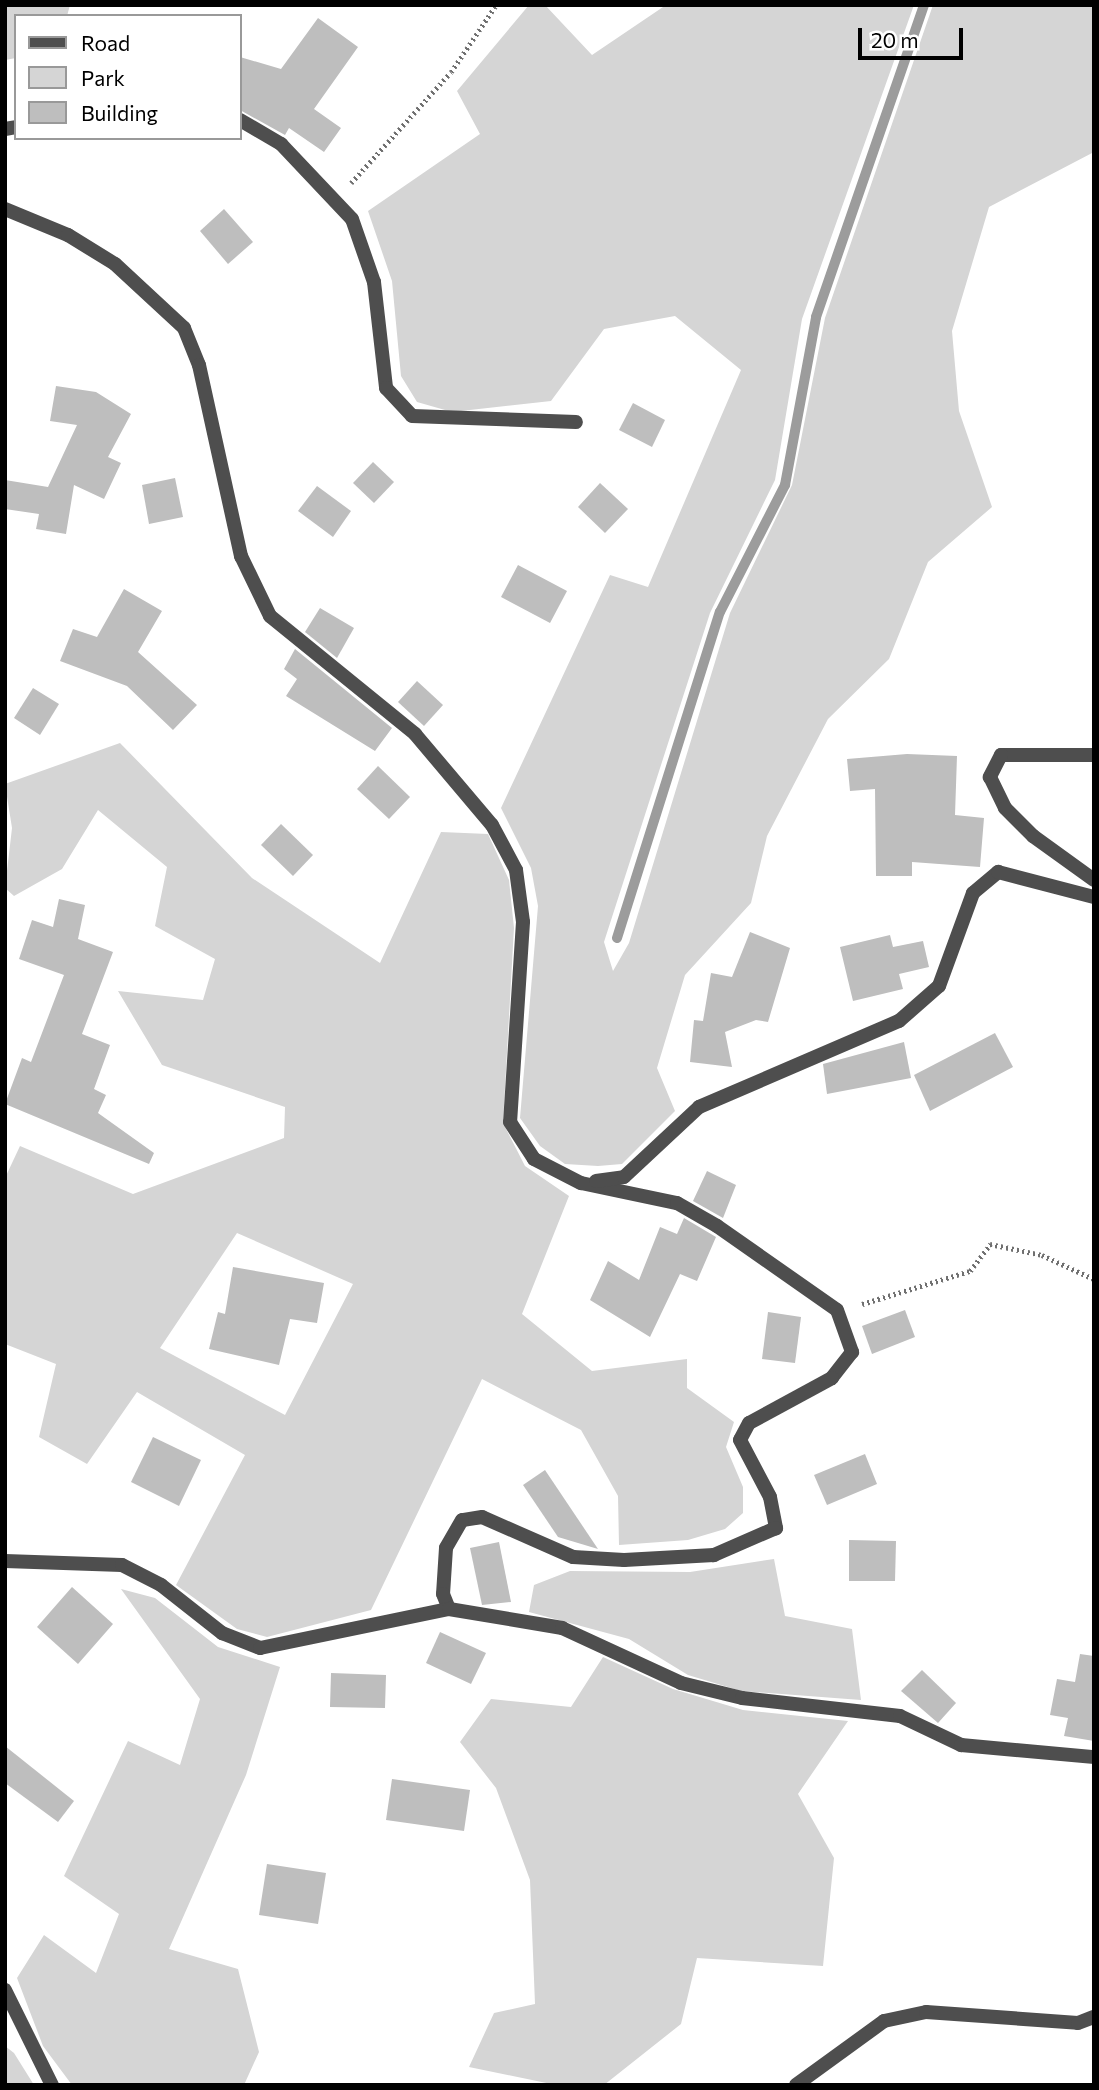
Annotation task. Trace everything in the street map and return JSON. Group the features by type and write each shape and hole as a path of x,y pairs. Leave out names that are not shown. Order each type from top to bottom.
{"street":[{"path":"242,121 281,144 336,200 366,254 386,388 412,416 576,422"},
{"path":"5,209 68,235 114,264 184,328 199,365 241,556 270,616 415,734 492,825 516,870 523,922 510,1122 534,1158 581,1183 677,1203 837,1310 852,1352 832,1378 749,1423 740,1440 770,1497 776,1528 714,1555 624,1560 573,1558 501,1524 462,1520 446,1548 443,1594 449,1609"},
{"path":"1094,755 1001,755 989,778 1005,808 1033,836 1094,880"},
{"path":"581,1183 624,1177 699,1107 900,1021 939,986 973,893 998,872 1094,897"},
{"path":"5,1561 122,1565 161,1585 222,1633 260,1648 449,1609 562,1628 681,1683 742,1698 900,1716 961,1745 1094,1756"},
{"path":"5,1990 52,2085"},
{"path":"796,2085 884,2021 926,2012 1078,2023 1094,2017"}],"path":[{"path":"336,200 451,72 496,5"},
{"path":"837,1310 913,1293 970,1271 990,1244 1042,1255 1094,1279"}],"green space":[{"path":"5,5 70,5 68,14 14,14 14,58 5,60"},
{"path":"529,5 545,5 592,55 666,5 914,5 802,319 775,480 710,613 604,942 613,971 629,943 730,613 792,485 825,318 933,5 1094,5 1094,152 989,207 952,331 959,411 992,507 928,562 889,659 828,719 767,836 751,903 685,975 657,1068 675,1111 622,1164 598,1166 565,1164 540,1146 520,1118 538,906 531,868 501,808 610,575 648,587 741,370 675,316 604,329 551,401 452,412 417,402 401,376 392,281 368,211 480,134 457,91"},
{"path":"120,743 252,878 380,963 441,832 488,834 509,880 514,928 503,1123 525,1166 569,1196 522,1314 592,1371 687,1359 687,1388 734,1422 726,1447 743,1487 743,1513 725,1529 688,1540 619,1545 618,1496 581,1430 482,1379 371,1610 267,1637 237,1629 176,1585 245,1455 137,1392 87,1464 39,1437 56,1364 5,1344 5,1178 20,1146 133,1194 284,1138 285,1107 162,1065 118,991 203,1000 215,959 155,926 167,867 98,810 62,869 14,896 5,888 12,828 5,784","holes":["237,1233 353,1284 285,1415 160,1348"]},
{"path":"774,1559 785,1616 852,1629 861,1700 741,1691 688,1675 629,1639 529,1612 534,1585 570,1571 690,1572"},
{"path":"121,1589 155,1598 218,1647 280,1667 246,1775 169,1949 238,1969 259,2052 244,2085 72,2085 43,2046 17,1978 44,1935 96,1973 119,1914 64,1876 128,1741 180,1765 200,1699"},
{"path":"603,1657 673,1689 743,1710 848,1721 798,1794 834,1858 823,1966 697,1958 681,2024 604,2085 556,2085 469,2067 494,2013 535,2004 530,1880 496,1788 460,1742 491,1699 571,1707"},
{"path":"5,2046 14,2053 34,2085 5,2085"}],"building":[{"path":"318,18 358,47 314,109 341,128 324,152 289,128 285,135 242,111 242,58 281,69"},
{"path":"224,209 253,242 228,264 200,231"},
{"path":"56,386 96,392 131,414 108,457 121,463 104,499 74,485 66,534 36,529 39,514 5,509 5,480 48,487 77,425 50,421"},
{"path":"633,403 665,420 652,447 619,430"},
{"path":"373,462 394,482 374,503 353,483"},
{"path":"175,478 183,517 149,524 142,485"},
{"path":"600,483 628,509 605,533 578,507"},
{"path":"317,486 351,511 333,537 298,511"},
{"path":"518,565 567,591 550,623 501,597"},
{"path":"124,589 162,611 138,652 197,705 173,730 127,686 60,661 73,629 97,637"},
{"path":"320,608 354,628 337,658 305,632"},
{"path":"295,649 392,728 375,751 286,696 297,679 284,669"},
{"path":"417,681 443,705 424,726 398,702"},
{"path":"33,688 59,704 40,735 14,718"},
{"path":"907,754 957,756 955,815 984,818 980,867 912,862 912,876 876,876 875,789 850,791 847,759"},
{"path":"378,766 410,797 389,819 357,789"},
{"path":"281,824 313,855 293,876 261,845"},
{"path":"59,899 85,905 78,939 113,952 82,1034 110,1045 94,1089 106,1095 98,1113 154,1153 149,1164 5,1104 22,1058 31,1062 64,975 19,959 32,920 53,927"},
{"path":"750,932 790,948 768,1022 756,1020 725,1032 732,1067 690,1062 694,1020 703,1021 711,973 732,977"},
{"path":"890,935 893,947 923,941 929,967 899,974 903,989 853,1001 840,947"},
{"path":"995,1033 1013,1067 930,1111 914,1075"},
{"path":"904,1042 911,1078 827,1094 823,1064"},
{"path":"707,1171 736,1185 723,1218 693,1201"},
{"path":"684,1218 716,1237 697,1281 680,1274 650,1337 590,1300 608,1261 639,1280 660,1227 677,1234"},
{"path":"233,1267 324,1283 317,1323 290,1319 279,1365 209,1349 218,1312 225,1314"},
{"path":"905,1310 915,1337 872,1354 862,1326"},
{"path":"768,1312 801,1317 795,1363 762,1359"},
{"path":"153,1437 201,1460 179,1506 131,1482"},
{"path":"865,1454 877,1484 827,1505 814,1475"},
{"path":"545,1470 598,1549 558,1537 523,1485"},
{"path":"849,1540 896,1541 895,1581 849,1581"},
{"path":"499,1542 511,1602 482,1605 470,1548"},
{"path":"72,1587 113,1624 78,1664 37,1627"},
{"path":"440,1632 486,1653 471,1684 426,1663"},
{"path":"1080,1654 1094,1656 1094,1741 1064,1736 1068,1718 1050,1715 1057,1679 1075,1682"},
{"path":"922,1670 956,1703 938,1723 901,1691"},
{"path":"331,1673 386,1675 385,1708 330,1707"},
{"path":"5,1746 74,1801 58,1822 5,1783"},
{"path":"392,1779 470,1790 464,1831 386,1820"},
{"path":"267,1864 326,1873 318,1924 259,1915"}],"waterway":[{"path":"617,938 720,612 785,485 816,317 924,5"}]}
